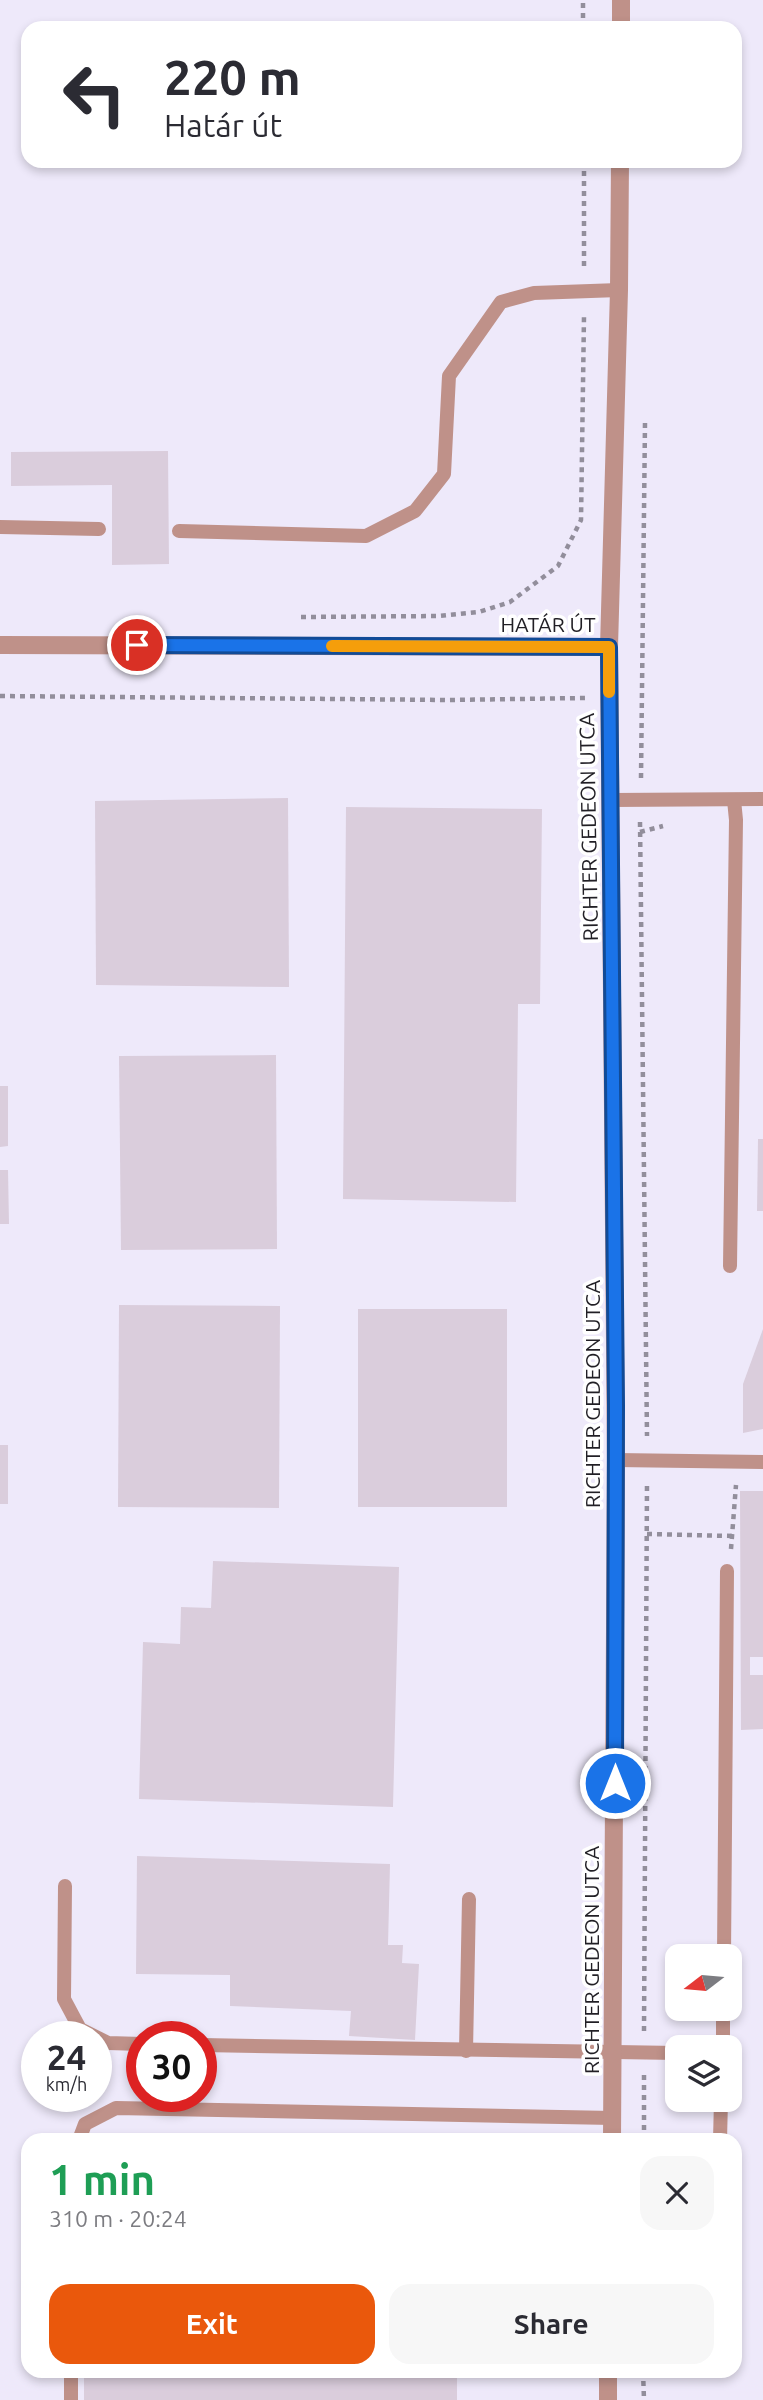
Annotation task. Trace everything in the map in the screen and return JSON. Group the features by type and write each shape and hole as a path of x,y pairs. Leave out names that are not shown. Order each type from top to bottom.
{"street":[{"path":"621,0 621,21"},
{"name":"HATÁR ÚT","path":"0,645 609,647 620,168"},
{"name":"RICHTER GEDEON UTCA","path":"609,647 616,1460 612,2133"},
{"path":"607,2400 608,2378"}],"lane":[{"path":"179,531 366,536 415,511 444,474 449,376 501,302 534,293 619,290"},
{"path":"0,527 99,529"},
{"path":"612,800 763,799"},
{"path":"730,1266 736,820 734,800"},
{"path":"616,1460 763,1462"},
{"path":"724,1944 727,1571"},
{"path":"65,1886 64,1999 80,2029 108,2043 126,2044"},
{"path":"466,2051 469,1899"},
{"path":"217,2045 665,2053"},
{"path":"82,2133 85,2124 116,2108 613,2118"},
{"path":"720,2133 721,2112"},
{"path":"71,2378 71,2400"}],"path":[{"path":"583,0 583,21"},
{"path":"0,696 434,700 642,698 645,423"},
{"path":"727,1571 733,1536 737,1462"},
{"path":"647,1534 733,1536"},
{"path":"643,2378 644,2400"}],"building":[{"path":"168,451 169,564 112,565 112,485 11,486 11,452"},
{"path":"288,798 289,987 96,985 95,801"},
{"path":"346,807 542,809 540,1004 518,1004 516,1202 343,1199"},
{"path":"276,1055 277,1249 121,1250 119,1056"},
{"path":"0,1086 8,1086 8,1146 0,1147"},
{"path":"758,1139 763,1139 763,1211 757,1211"},
{"path":"0,1170 8,1170 9,1224 0,1224"},
{"path":"119,1305 280,1306 279,1508 118,1507"},
{"path":"358,1309 507,1309 507,1507 358,1507"},
{"path":"763,1329 763,1429 743,1433 743,1384"},
{"path":"0,1445 8,1445 8,1504 0,1504"},
{"path":"740,1491 763,1491 763,1657 750,1657 750,1675 763,1675 763,1729 741,1730"},
{"path":"213,1561 399,1567 393,1807 139,1799 143,1642 180,1644 181,1607 211,1608"},
{"path":"137,1856 390,1864 388,1945 403,1945 402,1963 419,1964 415,2040 349,2036 351,2011 230,2006 230,1975 136,1974"},
{"path":"84,2378 457,2378 457,2400 84,2400"}],"slow traffic":[{"path":"332,646 609,647 609,692"}],"route":[{"path":"137,645 609,647 616,1405 615,1783"}]}
